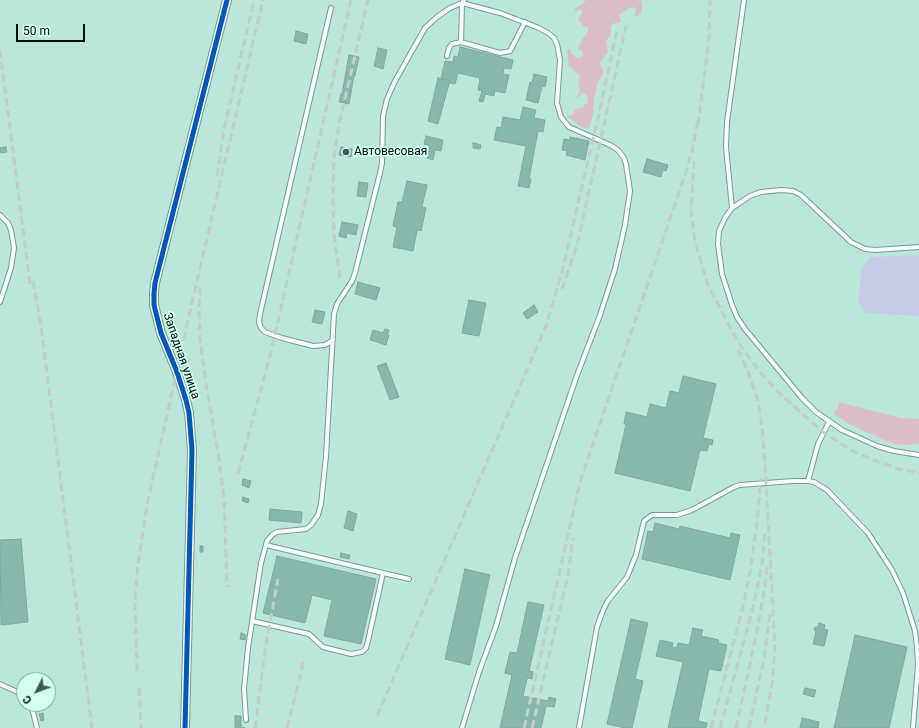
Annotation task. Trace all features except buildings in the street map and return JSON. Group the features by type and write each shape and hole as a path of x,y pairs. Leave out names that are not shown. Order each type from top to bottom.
{"street":[{"name":"Западная улица","path":"185,728 192,450 189,413 186,400 177,372 161,333 154,305 154,293 227,0"}],"lane":[{"path":"732,208 726,147 727,122 744,0"},
{"path":"461,42 463,1"},
{"path":"246,720 244,689 245,676 252,621 267,541 277,532 306,529 318,515 321,504 326,456 335,309 355,273 380,173 382,163 383,116 387,99 395,81 425,28 442,12 463,1 525,22 548,33 554,38 557,44 560,60 557,103 561,117 569,126 618,150 624,158 626,164 630,191 625,225 615,269 600,315 576,378 515,558 496,626 479,672 462,728"},
{"path":"331,8 259,322 265,332 313,346 325,345 332,340"},
{"path":"447,56 449,48 452,44 461,42 500,53 508,52 513,48 525,22"},
{"path":"919,247 875,250 865,249 851,242 801,195 793,191 781,190 760,192 750,196 732,208 725,218 720,231 718,244 722,274 734,311 745,329 788,382 816,412 842,430 877,446 894,451 919,455"},
{"path":"0,215 8,223 11,230 14,248 11,268 0,302"},
{"path":"808,481 818,444 829,422"},
{"path":"579,728 602,613 607,602 627,577 636,555 644,521 652,515 677,515 692,510 740,485 793,481 808,481 820,485 833,495 868,533 892,570 903,593 915,631 918,665 913,728"},
{"path":"266,545 409,579"},
{"path":"252,621 309,634 323,647 351,654 362,652 366,648 368,641 383,573"},
{"path":"0,684 16,691"},
{"path":"33,712 37,728"}],"shaded area":[{"path":"586,0 642,1 642,12 637,16 634,16 636,9 632,7 629,8 619,15 621,21 619,23 615,23 611,26 611,35 606,41 608,52 599,64 603,70 603,74 597,84 594,96 593,115 590,126 587,129 581,127 567,116 572,115 576,109 587,103 588,99 587,95 583,93 574,100 580,92 578,85 580,76 569,66 567,51 569,48 571,53 578,58 583,54 578,47 588,32 588,28 583,26 578,19 582,14 580,9 573,13 576,8"},
{"path":"839,402 901,418 919,419 919,444 896,444 849,424 833,413 839,407"}],"water":[{"path":"919,255 919,316 866,313 858,302 862,268 870,257"}],"railway":[{"path":"217,176 224,129 254,0"},
{"path":"137,671 135,600 138,564 147,505 193,298 263,0"},
{"path":"238,474 271,352 351,0"},
{"path":"340,278 334,235 334,156 339,124 368,0"},
{"path":"698,125 709,39 710,0"},
{"path":"562,289 577,245 627,22"},
{"path":"377,716 546,326 563,268 617,30"},
{"path":"0,50 30,284"},
{"path":"524,728 580,482 685,175 692,151 698,120"},
{"path":"694,161 691,211 695,242 708,285 738,342 760,372 778,392 823,432 849,449 873,460 899,469 919,473"},
{"path":"33,281 41,326 92,728"},
{"path":"200,287 200,338 224,497 227,587"},
{"path":"738,349 758,401 762,426 765,465 775,646 772,684 764,728"},
{"path":"711,728 743,607 757,523 761,478"},
{"path":"720,728 753,608 762,564 765,533"},
{"path":"532,728 568,575 573,538"},
{"path":"736,728 756,636 767,567"},
{"path":"255,728 266,644 278,579"},
{"path":"749,728 764,659 770,614"},
{"path":"287,728 304,658"},
{"path":"139,688 141,728"}],"cycle path":[{"path":"185,728 192,450 189,413 186,400 177,372 161,333 154,305 154,293 155,283 227,0"}],"place":[{"name":"Автовесовая","path":"346,152"}]}
